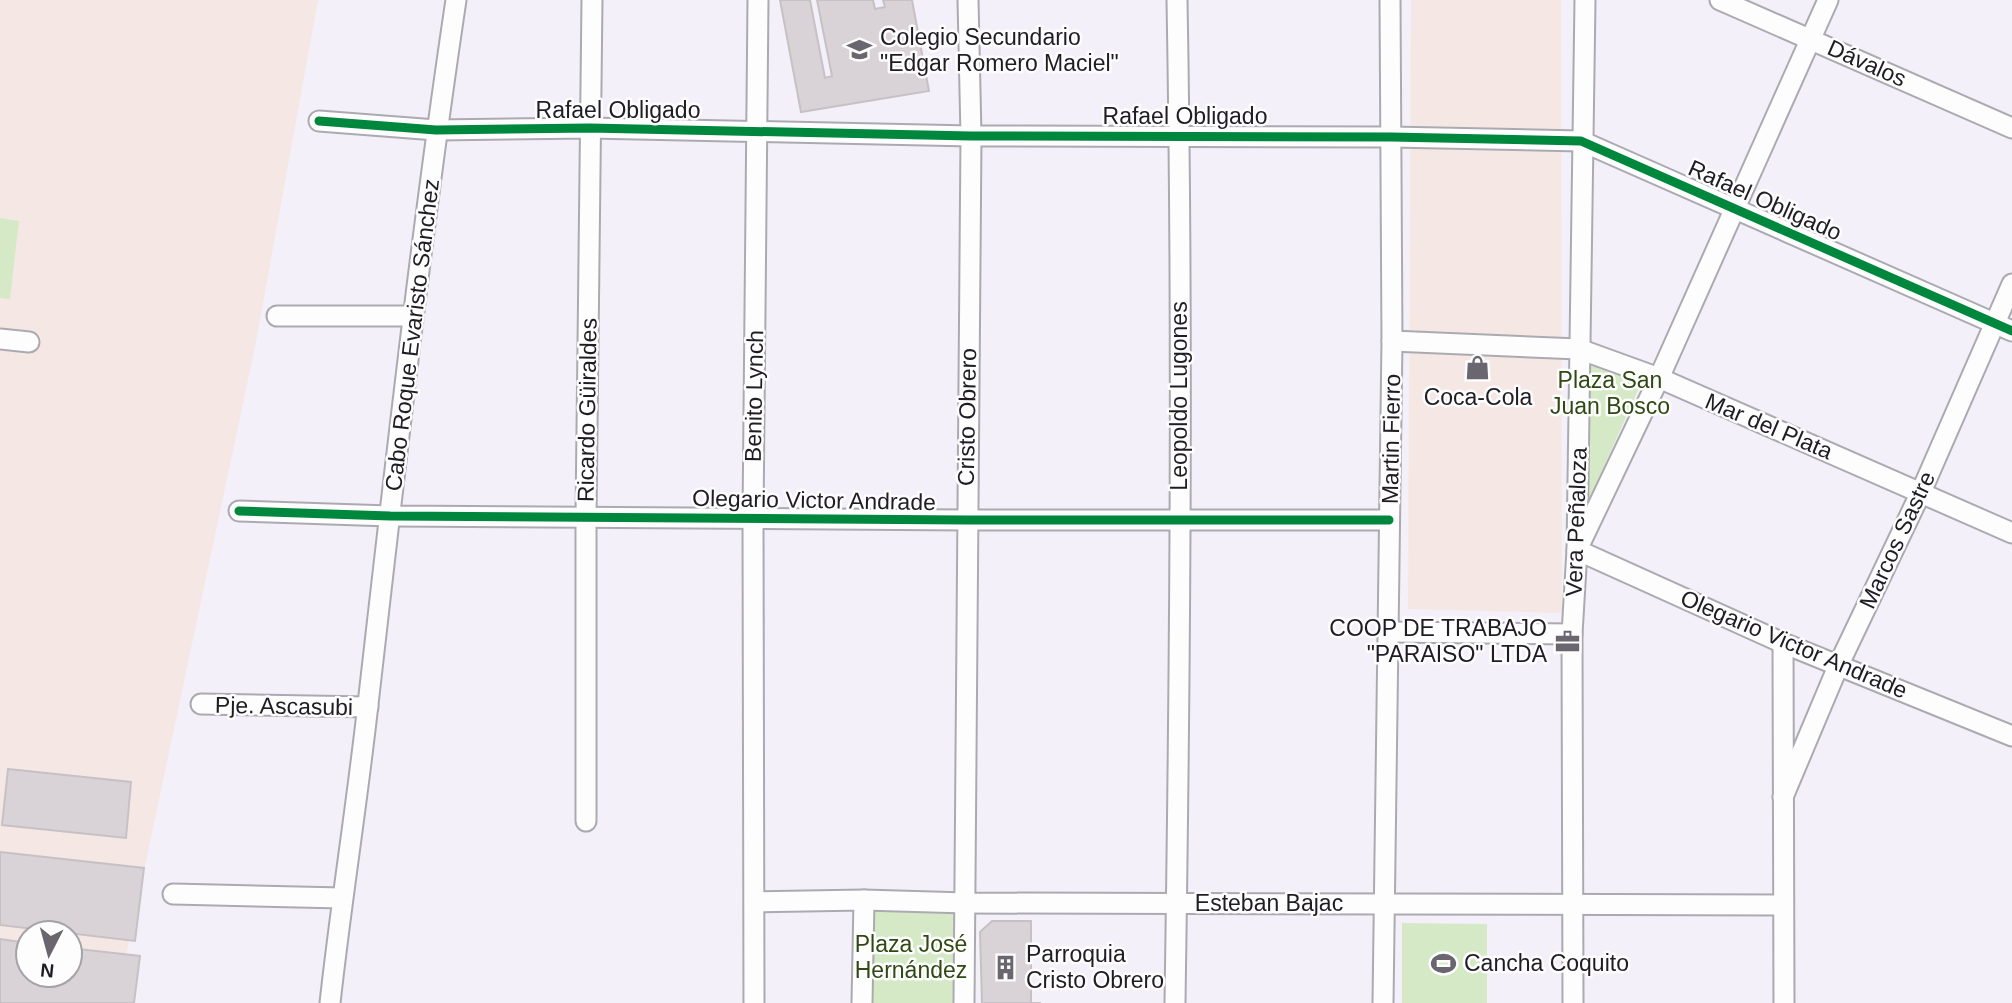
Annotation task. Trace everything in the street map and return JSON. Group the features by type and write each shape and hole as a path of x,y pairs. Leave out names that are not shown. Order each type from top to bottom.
{"street":[{"name":"Cabo Roque Evaristo Sánchez","path":"330,1003 368,707 412,316 456,0"},
{"name":"Ricardo Güiraldes","path":"586,821 586,516 592,0"},
{"name":"Benito Lynch","path":"754,1003 753,518 758,0"},
{"name":"Cristo Obrero","path":"964,1003 971,136 968,0"},
{"name":"Leopoldo Lugones","path":"1175,1003 1179,520 1177,0"},
{"name":"Martin Fierro","path":"1383,1003 1390,632 1390,0"},
{"name":"Vera Peñaloza","path":"1573,1003 1572,634 1577,550 1584,0"},
{"name":"Dávalos","path":"1720,0 2012,128"},
{"path":"1577,550 1659,378 1828,0"},
{"name":"Rafael Obligado","path":"319,121 436,130 590,128 971,136 1179,135 1581,141 2004,327"},
{"name":"Marcos Sastre","path":"1783,797 1839,664 2004,327 2012,284"},
{"path":"277,316 412,316"},
{"path":"0,339 29,342"},
{"name":"Mar del Plata","path":"1392,341 1579,349 1659,378 2012,533"},
{"name":"Olegario Victor Andrade","path":"239,511 390,516 1389,520"},
{"name":"Olegario Victor Andrade","path":"1577,550 1783,643 2012,736"},
{"path":"1390,632 1572,634"},
{"name":"Marcos Sastre","path":"1783,643 1784,1003"},
{"name":"Pje. Ascasubi","path":"201,704 368,707"},
{"path":"173,894 342,898"},
{"path":"862,1003 864,900"},
{"name":"Esteban Bajac","path":"755,902 864,900 1783,905"}],"shaded area":[{"path":"0,0 318,0 256,342 116,1003 0,1003"},
{"path":"1411,0 1561,0 1562,613 1408,609"}],"green space":[{"path":"0,218 19,221 10,299 0,298"},
{"name":"Plaza San Juan Bosco","path":"1587,361 1643,379 1581,518"},
{"name":"Plaza José Hernández","path":"866,910 958,911 956,1003 865,1003"},
{"name":"Cancha Coquito","path":"1402,923 1487,924 1487,1003 1402,1003"}],"building":[{"name":"Colegio Secundario \"Edgar Romero Maciel\"","path":"780,0 810,0 825,78 832,76 817,0 873,0 875,9 885,7 883,0 912,0 929,91 801,112"},
{"path":"8,769 131,782 126,838 2,825"},
{"path":"0,852 144,868 135,941 84,935 84,919 14,919 14,927 0,925"},
{"name":"Parroquia Cristo Obrero","path":"992,921 1031,921 1031,1003 982,1003 980,932"},
{"path":"0,939 14,941 14,989 84,989 84,950 140,956 134,1003 0,1003"}],"cycle path":[{"path":"319,121 436,130 590,128 971,136 1391,137 1581,141 2012,331"},
{"path":"239,511 390,516 1389,520"}],"place":[{"name":"Colegio Secundario \"Edgar Romero Maciel\"","path":"860,50"},
{"name":"Coca-Cola","path":"1478,367"},
{"name":"COOP DE TRABAJO \"PARAISO\" LTDA","path":"1567,641"},
{"name":"Cancha Coquito","path":"1444,963"},
{"name":"Parroquia Cristo Obrero","path":"1006,967"}]}
